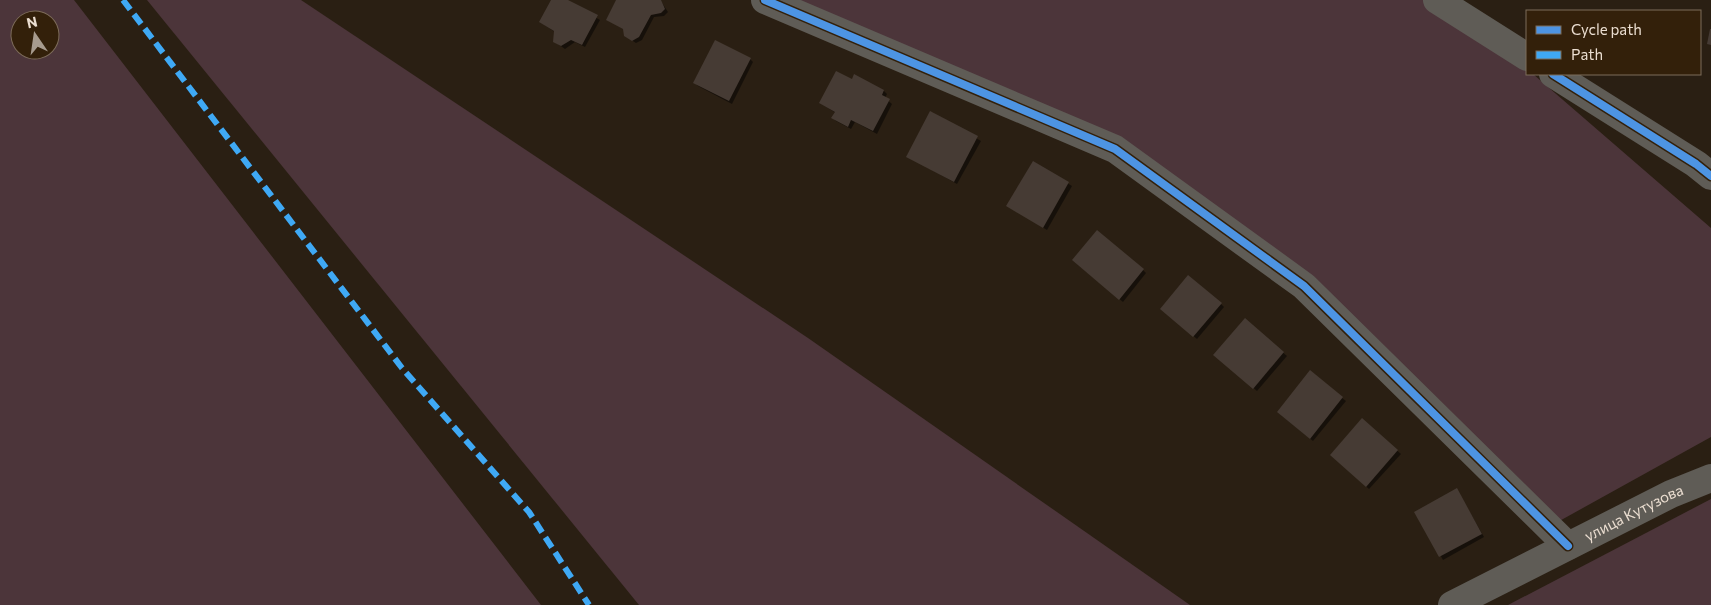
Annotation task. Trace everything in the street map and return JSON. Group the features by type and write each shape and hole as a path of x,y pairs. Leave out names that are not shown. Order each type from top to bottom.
{"street":[{"path":"765,0 1115,149 1304,286 1568,546"},
{"path":"1437,0 1526,57"},
{"path":"1555,75 1696,164 1711,176"},
{"name":"улица Кутузова","path":"1452,605 1671,494 1711,478"}],"shaded area":[{"path":"0,0 74,0 541,605 0,605"},
{"path":"147,0 301,0 808,338 1190,605 639,605"},
{"path":"783,0 1448,0 1526,68 1526,75 1534,75 1711,228 1711,437 1554,524 1119,141"},
{"path":"1711,499 1711,605 1508,605"}],"building":[{"path":"551,0 568,0 598,15 582,45 571,40 561,46 553,42 554,31 539,22"},
{"path":"616,0 661,0 665,9 661,13 651,15 639,37 632,41 624,36 623,29 606,20"},
{"path":"1711,29 1711,45 1707,44"},
{"path":"715,40 751,58 729,101 693,83"},
{"path":"836,71 852,79 854,74 884,90 882,95 890,99 873,131 851,120 848,127 831,118 835,112 819,103"},
{"path":"930,111 978,136 954,182 906,157"},
{"path":"1033,161 1069,182 1043,228 1006,206"},
{"path":"1097,230 1144,269 1119,300 1072,260"},
{"path":"1188,275 1222,303 1193,337 1160,309"},
{"path":"1245,318 1284,352 1253,389 1213,355"},
{"path":"1310,370 1343,397 1310,439 1277,412"},
{"path":"1362,418 1398,450 1366,487 1330,455"},
{"path":"1457,488 1482,534 1439,557 1414,512"}],"marked path":[{"path":"123,0 402,368 529,512 589,605"}],"cycle path":[{"path":"765,0 1115,149 1304,286 1568,546"},
{"path":"1555,75 1696,164 1711,176"}]}
